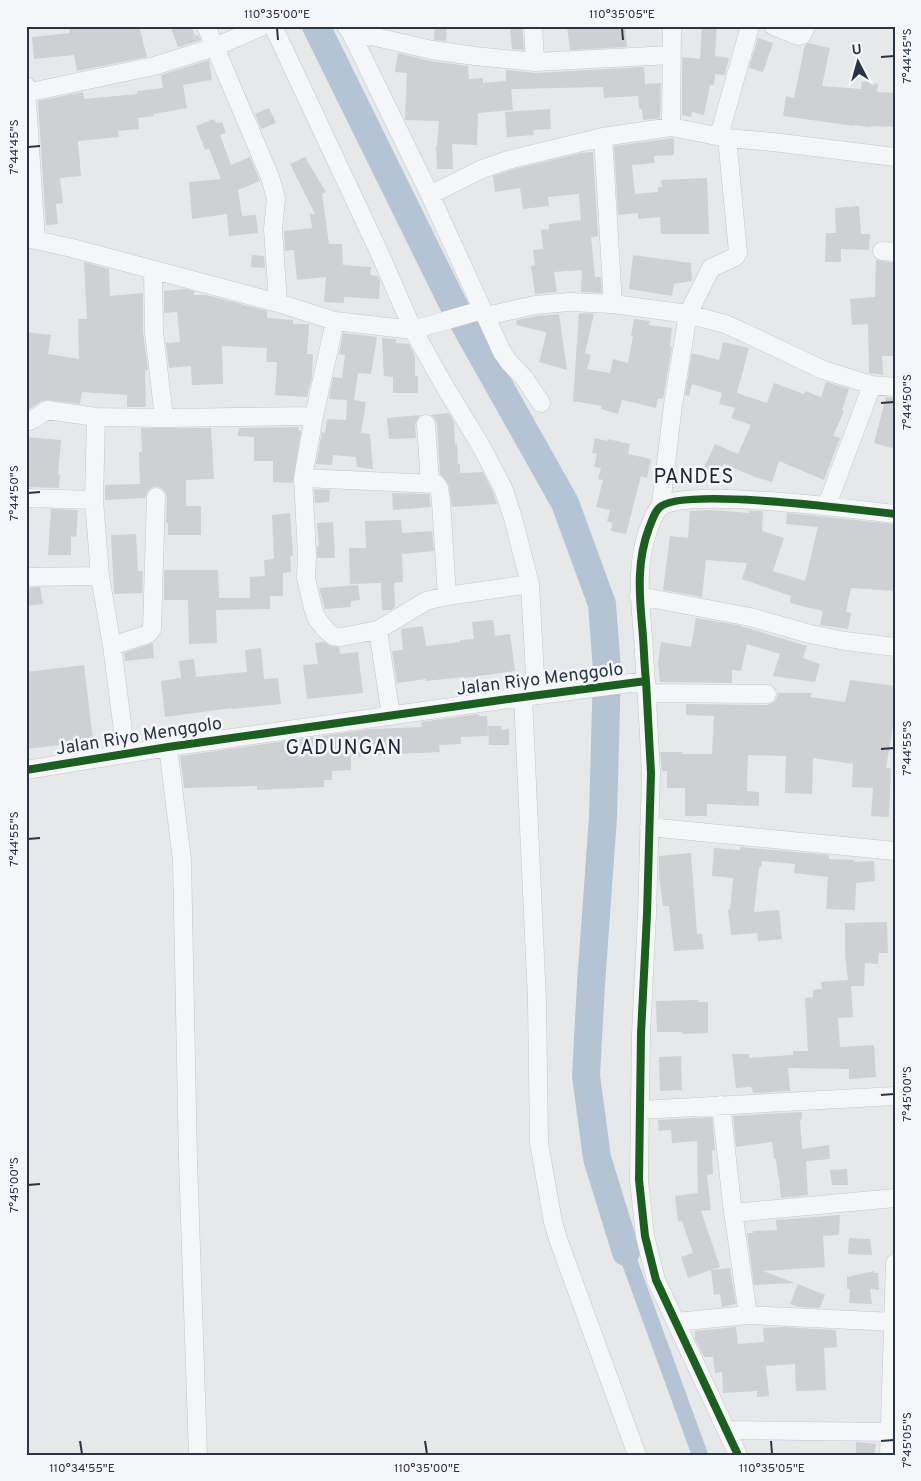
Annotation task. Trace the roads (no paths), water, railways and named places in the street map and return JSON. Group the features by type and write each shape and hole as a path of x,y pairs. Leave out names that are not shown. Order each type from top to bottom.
{"street":[{"path":"206,26 270,177 275,195 272,229 278,303"},
{"path":"26,93 154,66 215,46 263,26"},
{"path":"273,26 380,254 413,330 481,446 503,488 513,518 530,584 530,696 538,1124 543,1168 558,1239 637,1455"},
{"path":"533,26 535,62"},
{"path":"671,127 672,26"},
{"path":"750,26 723,137 738,252 735,257 711,268 688,314 673,405 661,505 670,502 715,499 756,500 827,505 895,514"},
{"path":"773,26 798,36 802,36 806,26"},
{"path":"348,29 432,50 535,62 671,55"},
{"path":"348,29 430,195 482,312 502,352 525,379 541,403"},
{"path":"26,86 31,239 278,303 335,322 413,330 482,312 553,302 613,304 688,314 725,324 823,370 872,385 895,387"},
{"path":"430,195 482,170 508,160 603,137 671,127 723,137 895,157"},
{"path":"603,137 613,304"},
{"path":"153,271 154,332 164,418"},
{"path":"335,322 314,416 303,478 307,555 306,578 317,619 333,636 378,630 426,602 446,596 530,584"},
{"path":"827,505 872,385"},
{"path":"26,422 34,419 46,410 96,417 314,416"},
{"path":"96,417 94,500 100,576 112,646 126,754"},
{"path":"426,424 430,483"},
{"path":"303,478 430,483 438,486 441,501 446,596"},
{"path":"112,646 148,634 152,629 156,496"},
{"path":"26,498 94,500"},
{"name":"Jalan Riyo Menggolo","path":"26,770 168,747 530,696 579,690 644,686 639,572 645,540 655,513 661,505"},
{"path":"26,577 100,576"},
{"path":"639,596 750,617 810,634 845,641 895,647"},
{"path":"378,630 391,716"},
{"path":"738,1455 656,1280 645,1236 639,1180 641,1034 651,773 644,686 766,694"},
{"path":"168,747 182,860 188,1160 198,1455"},
{"path":"649,827 895,852"},
{"path":"640,1110 895,1096"},
{"path":"721,1105 733,1213 748,1315"},
{"path":"733,1213 895,1198"},
{"path":"889,1455 892,1432 895,1263"},
{"path":"676,1322 748,1315 894,1322"},
{"path":"726,1430 892,1432"}],"waterway":[{"path":"316,26 452,302 565,503 602,604 607,670 603,817 586,1076 597,1158 626,1252"},
{"path":"626,1252 700,1455"}],"district":[{"name":"PANDES","path":"694,478"},
{"name":"GADUNGAN","path":"344,749"}]}
